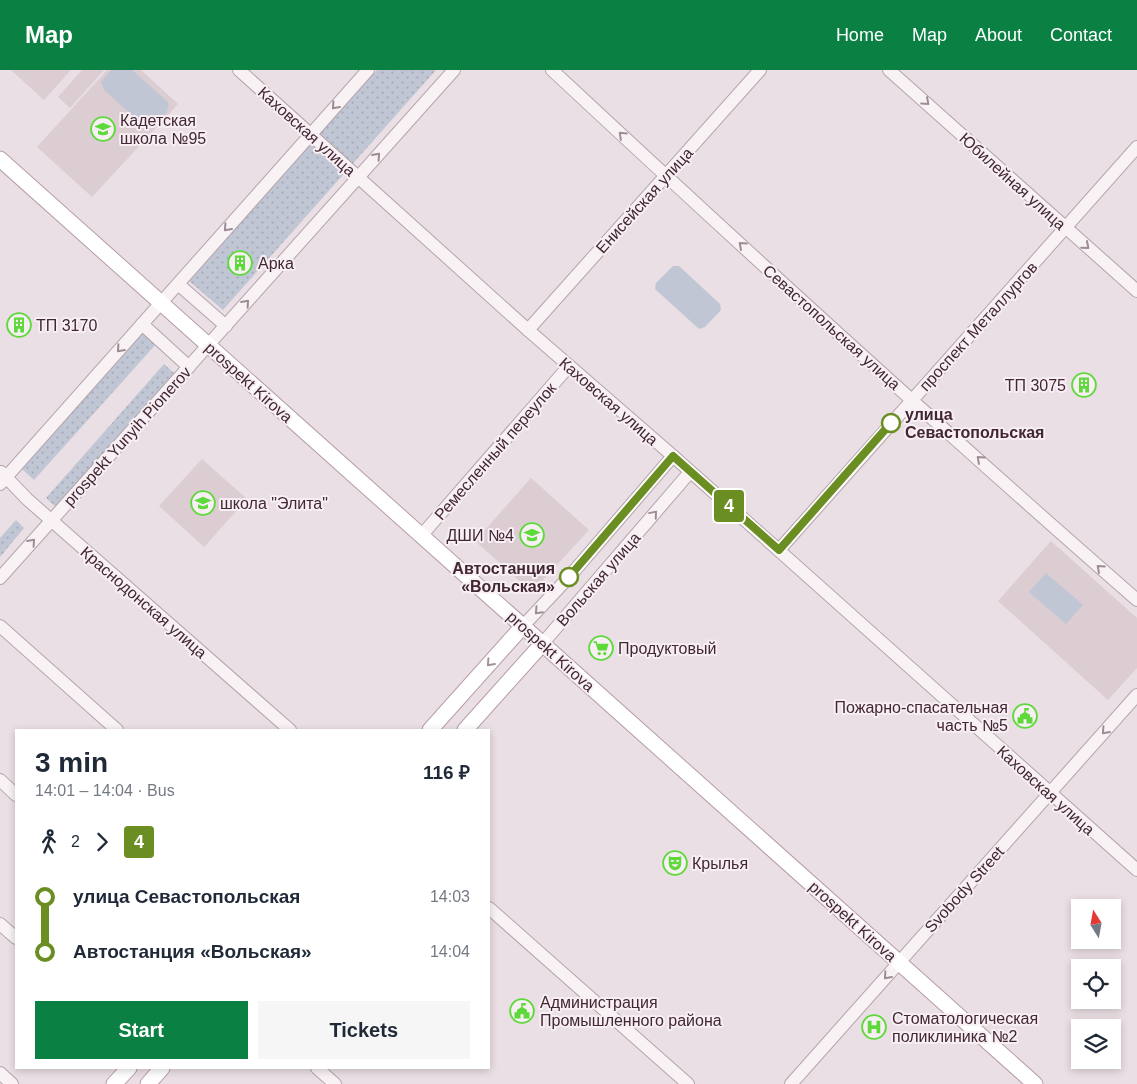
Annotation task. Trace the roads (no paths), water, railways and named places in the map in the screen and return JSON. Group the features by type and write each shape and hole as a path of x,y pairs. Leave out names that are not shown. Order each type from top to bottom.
{"main road":[{"name":"prospekt Kirova","path":"0,159 1034,1084"},
{"name":"Вольская улица","path":"431,729 523,626"},
{"name":"Вольская улица","path":"466,729 543,643"},
{"path":"114,1084 128,1069"},
{"path":"148,1084 161,1069"}],"street":[{"name":"Каховская улица","path":"239,70 528,330 673,456 1137,870"},
{"path":"2,478 368,70"},
{"name":"prospekt Yunyih Pionerov","path":"0,578 454,70"},
{"name":"Севастопольская улица","path":"552,70 912,399 1137,600"},
{"name":"Енисейская улица","path":"528,330 760,70"},
{"name":"Юбилейная улица","path":"889,70 1137,291"},
{"name":"проспект Металлургов","path":"779,550 1137,147"},
{"path":"178,284 226,326"},
{"path":"142,324 189,367"},
{"name":"Ремесленный переулок","path":"421,536 569,366"},
{"name":"Вольская улица","path":"523,626 673,456"},
{"name":"Вольская улица","path":"543,643 690,472"},
{"name":"Краснодонская улица","path":"2,478 289,729"},
{"path":"0,626 115,729"},
{"name":"Svobody Street","path":"791,1084 1137,695"},
{"path":"0,780 15,794"},
{"path":"490,909 688,1084"},
{"path":"0,924 15,937"},
{"path":"318,1069 336,1084"},
{"path":"0,1073 12,1084"}],"place":[{"name":"Кадетская школа №95","path":"103,129"},
{"name":"Арка","path":"240,263"},
{"name":"ТП 3170","path":"19,325"},
{"name":"ТП 3075","path":"1084,385"},
{"name":"улица Севастопольская","path":"891,423"},
{"name":"школа \"Элита\"","path":"203,503"},
{"name":"ДШИ №4","path":"532,535"},
{"name":"Автостанция «Вольская»","path":"569,577"},
{"name":"Продуктовый","path":"601,648"},
{"name":"Пожарно-спасательная часть №5","path":"1025,716"},
{"name":"Крылья","path":"675,863"},
{"name":"Администрация Промышленного района","path":"522,1011"},
{"name":"Стоматологическая поликлиника №2","path":"874,1027"}]}
